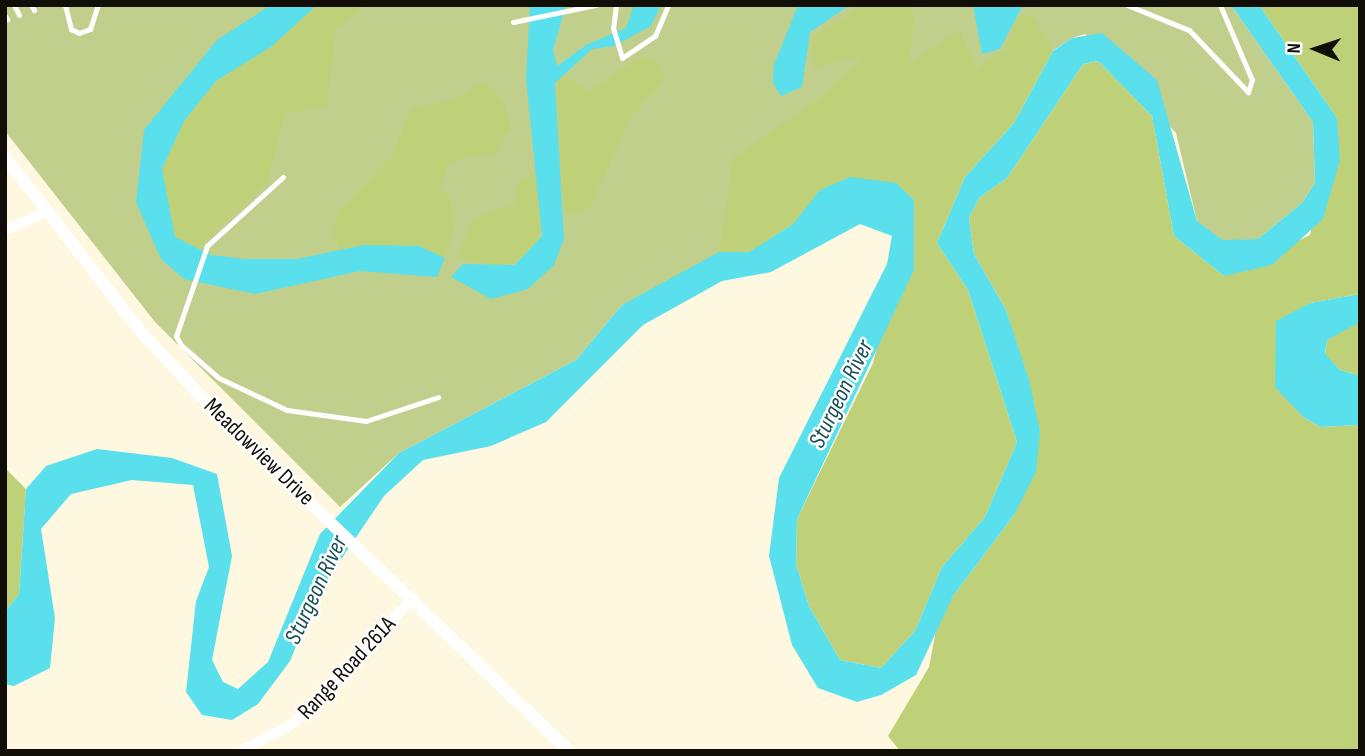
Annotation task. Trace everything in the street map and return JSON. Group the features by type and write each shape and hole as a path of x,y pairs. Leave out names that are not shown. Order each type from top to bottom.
{"street":[{"name":"Meadowview Drive","path":"5,157 143,334 315,506 569,751"},
{"path":"5,230 47,212"},
{"name":"Range Road 261A","path":"241,751 294,723 412,598"}],"lane":[{"path":"14,5 19,15"},
{"path":"65,5 71,29 79,33 90,29 98,5"},
{"path":"513,22 565,14 596,5"},
{"path":"616,5 613,28 622,58 656,36 668,5"},
{"path":"1127,5 1189,30 1248,92 1252,80 1220,5"},
{"path":"283,177 207,246 176,336 244,393 287,411 344,421 399,414 438,397"}],"green space":[{"path":"5,5 1231,5 1313,122 1315,183 1302,203 1258,239 1222,241 1197,221 1176,133 1085,34 1072,38 793,224 622,305 576,360 399,453 340,507 155,322 5,131"},
{"path":"317,5 359,5 360,11 336,28 327,107 285,114 267,184 195,250 175,237 167,216 162,169 168,149 200,96"},
{"path":"863,5 909,5 914,14 910,62 960,30 976,69 1005,49 1017,16 1032,15 1053,51 1014,123 965,177 937,243 968,290 1017,442 985,517 942,567 915,631 881,668 840,660 809,606 796,564 797,519 873,363 914,200 820,190 793,224 749,253 719,252 733,158 819,99 865,56 813,68 811,38"},
{"path":"1259,5 1360,5 1360,294 1310,303 1303,417 1321,427 1360,425 1360,751 900,751 888,736 929,667 937,625 953,596 1014,515 1040,431 1006,310 974,254 969,218 979,198 1007,178 1083,64 1098,61 1152,116 1174,236 1224,276 1310,235 1337,118"},
{"path":"641,57 658,61 664,79 630,119 591,206 578,215 564,210 555,83 561,73 588,92"},
{"path":"479,84 493,88 505,104 511,129 493,156 467,156 449,164 440,187 450,198 454,227 445,258 419,246 340,248 331,231 339,211 392,156 412,107 453,100"},
{"path":"536,173 543,220 533,253 498,268 458,257 472,219 514,204 518,182"},
{"path":"1354,322 1360,322 1360,376 1340,370 1325,355 1327,340"},
{"path":"5,468 26,489 19,594 5,612"}],"water":[{"path":"271,5 317,5 272,46 216,81 184,121 162,169 175,237 211,255 245,259 297,259 364,245 419,246 445,258 437,277 360,271 255,294 184,279 161,259 136,202 144,130 217,40"},
{"path":"530,5 566,5 553,50 557,66 586,45 626,28 634,5 661,5 651,26 614,46 592,49 555,83 564,239 554,265 528,289 491,299 451,277 463,264 515,265 542,236 526,78"},
{"path":"798,5 850,5 810,32 802,87 781,96 773,83 774,65"},
{"path":"973,5 1023,5 1000,49 982,54"},
{"name":"Sturgeon River","path":"1231,5 1259,5 1337,118 1340,160 1323,219 1272,265 1224,276 1174,236 1152,116 1098,61 1083,64 1007,178 979,198 969,218 974,254 1006,310 1029,380 1040,431 1036,472 1014,515 953,596 916,675 881,695 857,702 818,688 792,645 769,556 779,478 887,264 892,236 860,224 771,272 722,281 643,325 546,422 491,446 423,460 384,496 317,595 290,661 258,704 232,720 202,715 186,692 196,601 209,567 193,485 132,480 71,494 41,529 55,618 50,668 14,686 5,684 5,612 19,594 26,489 46,466 97,449 172,458 217,474 232,556 212,660 223,682 238,689 268,662 320,534 399,453 576,360 622,305 719,252 749,252 793,224 820,190 850,177 896,183 914,200 914,270 797,519 796,564 809,606 840,660 881,668 915,631 942,567 985,517 1017,442 968,290 937,243 965,177 1014,123 1053,51 1072,38 1102,33 1157,80 1197,221 1222,240 1258,239 1302,203 1315,183 1313,122"},
{"path":"1360,294 1360,322 1327,340 1325,354 1340,370 1360,376 1360,425 1321,427 1303,417 1275,387 1276,321 1310,303"}]}
